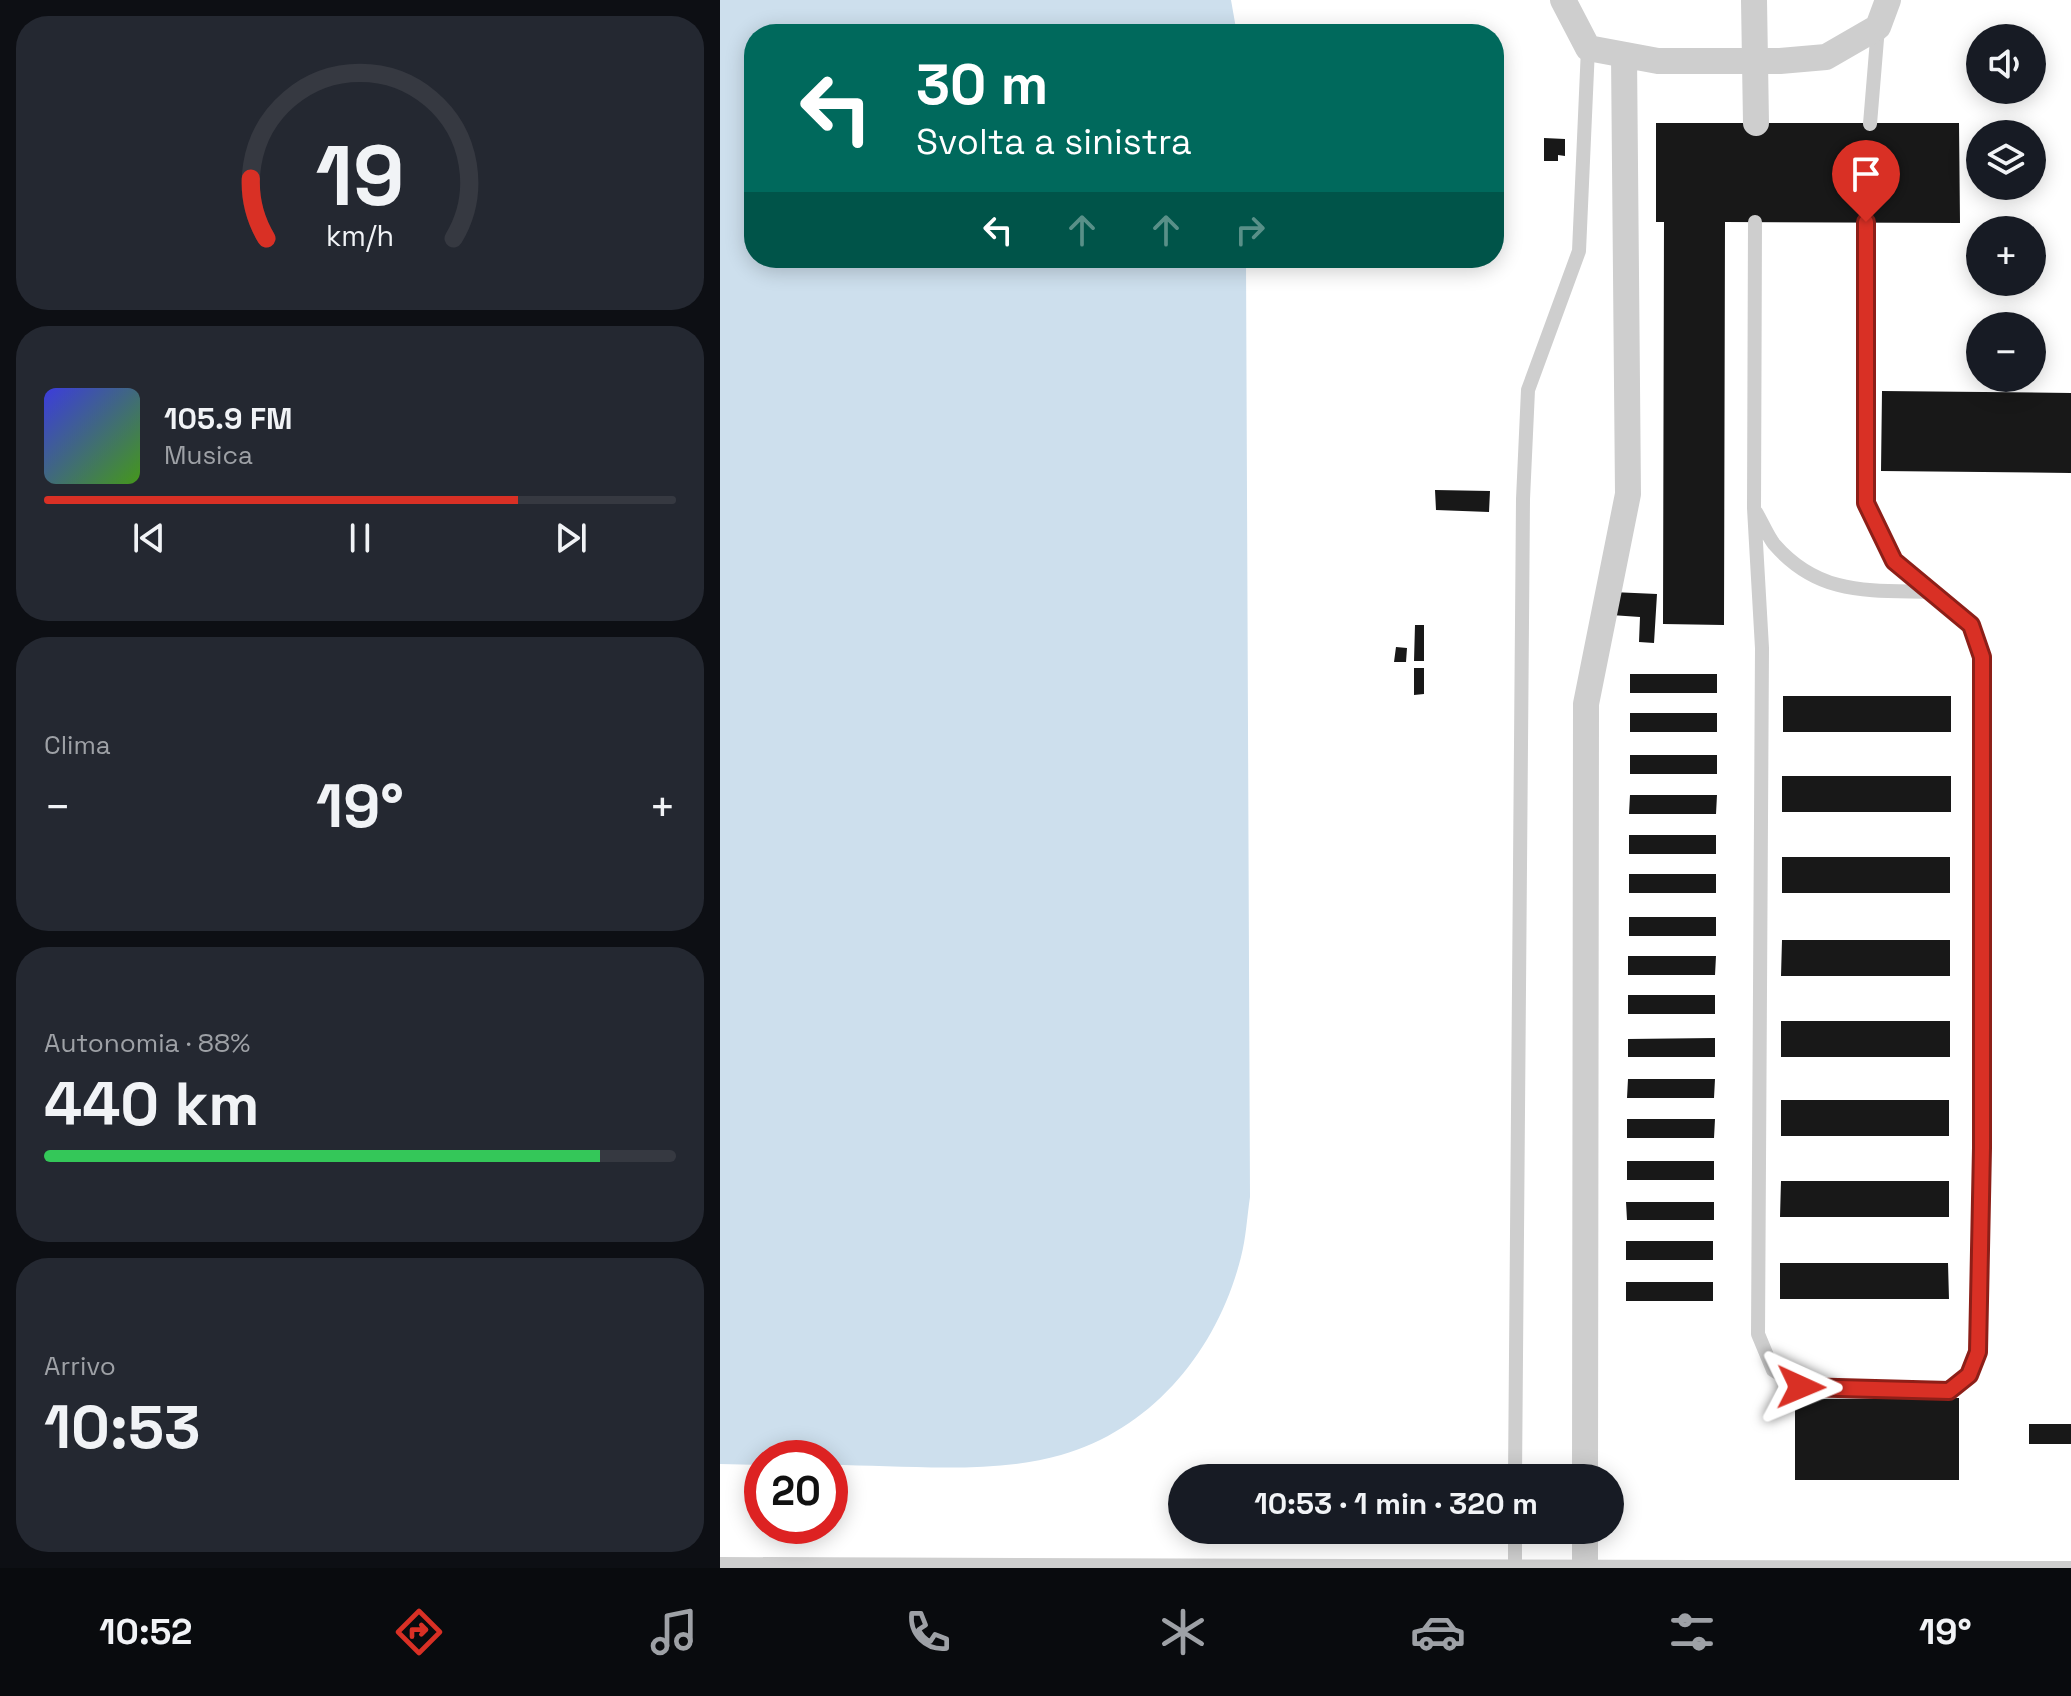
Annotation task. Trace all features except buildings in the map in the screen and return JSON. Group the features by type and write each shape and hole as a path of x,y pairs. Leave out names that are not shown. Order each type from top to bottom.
{"street":[{"path":"1563,0 1588,48 1658,61 1826,57 1878,27 1888,0"},
{"path":"1754,0 1756,123"},
{"path":"1585,1464 1586,704 1628,494 1624,55"},
{"path":"1585,1544 1585,1568"}],"lane":[{"path":"1870,124 1878,27"},
{"path":"1515,1464 1523,499 1527,406 1528,390 1579,251 1588,48"},
{"path":"1755,222 1754,508 1762,648 1758,1334 1773,1370 1801,1387 1949,1391 1969,1375 1978,1352 1982,1148 1982,657 1971,625 1894,561 1866,503 1866,222"},
{"path":"1754,508 1773,543 1808,574 1847,589 1934,592"},
{"path":"1515,1544 1515,1567"},
{"path":"720,1564 2071,1568"}],"water":[{"path":"720,0 1231,0 1235,24 744,24 744,268 1246,268 1250,1197 1241,1257 1230,1291 1198,1353 1177,1381 1152,1405 1125,1426 1094,1443 1034,1461 947,1468 848,1465 848,1440 744,1440 744,1465 720,1464"}],"route":[{"path":"1801,1387 1949,1391 1969,1375 1978,1352 1982,1148 1982,657 1971,625 1940,596 1894,561 1866,503 1866,222"}]}
